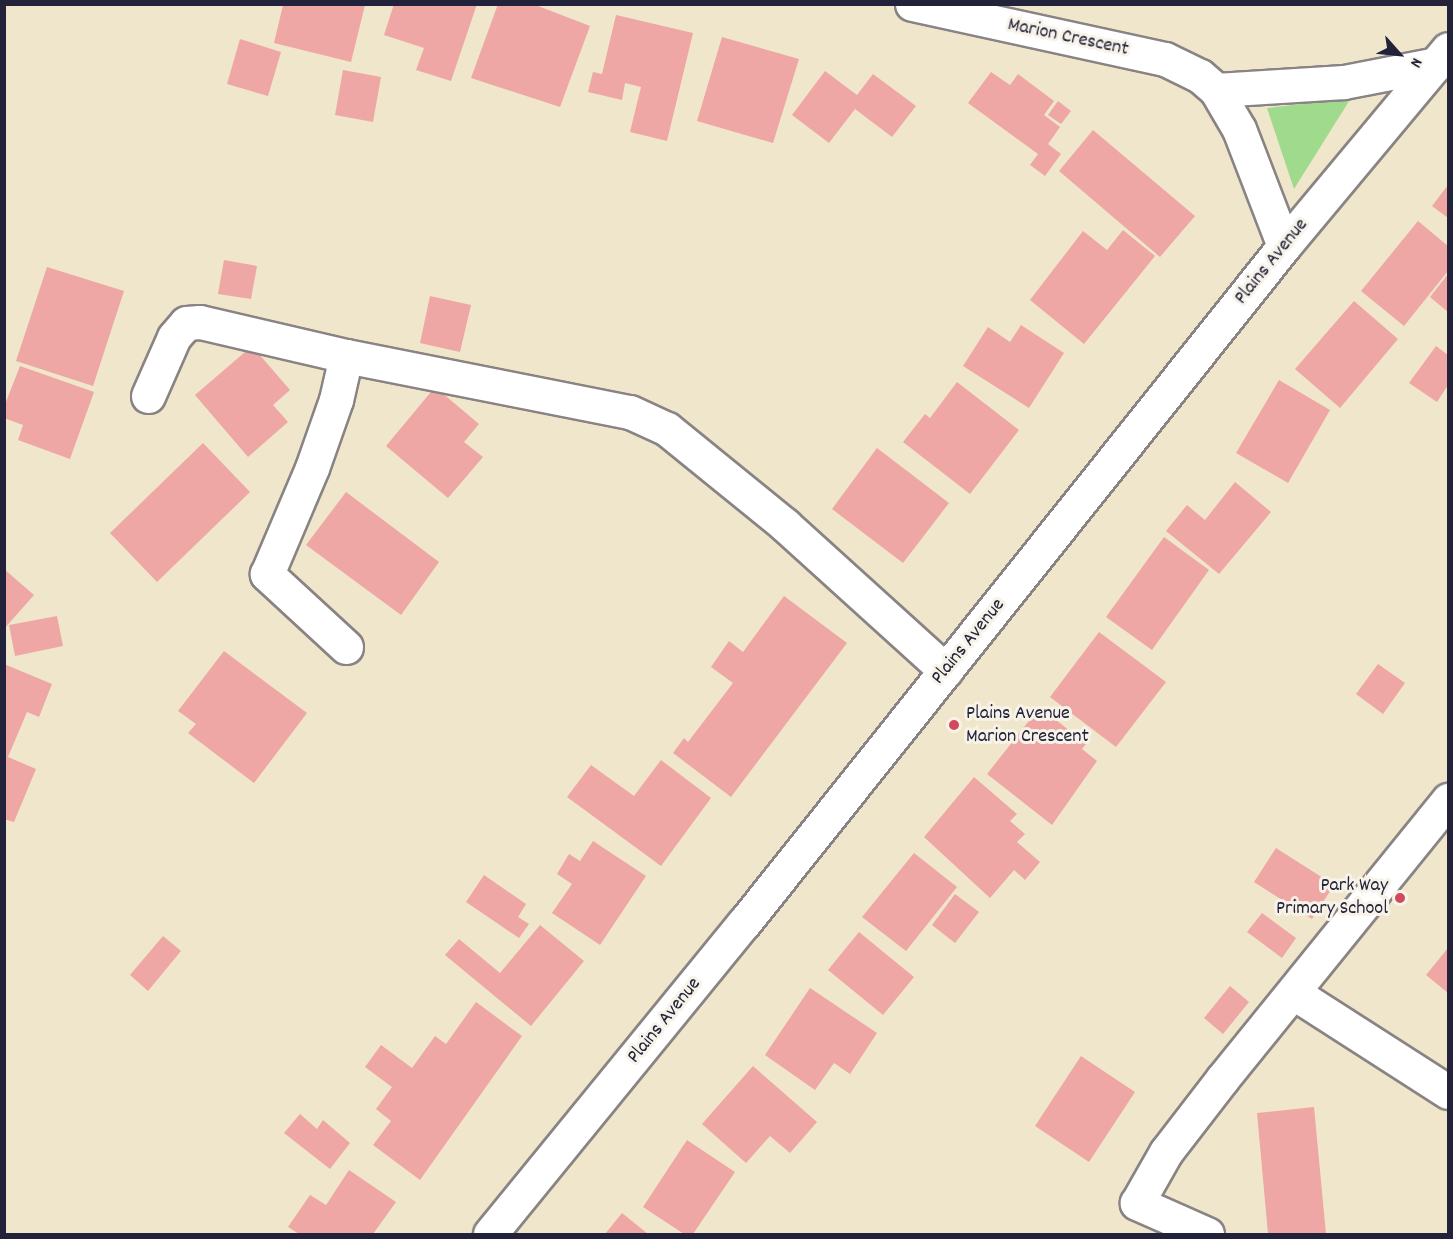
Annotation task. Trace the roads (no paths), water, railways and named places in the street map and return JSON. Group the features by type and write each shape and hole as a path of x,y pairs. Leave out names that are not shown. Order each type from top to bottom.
{"street":[{"name":"Marion Crescent","path":"912,4 1166,59 1188,68 1216,90 1239,129 1284,246"},
{"path":"1216,90 1344,82 1443,57"},
{"name":"Plains Avenue","path":"490,1234 946,671 1284,246 1443,57"},
{"path":"148,396 174,337 186,323 200,322 346,356 630,412 667,429 785,525 946,671"},
{"path":"346,356 336,400 312,468 267,574 346,647"},
{"path":"1207,1234 1137,1203 1166,1152 1449,800"},
{"path":"1294,993 1449,1092"}],"place":[{"name":"Plains Avenue Marion Crescent","path":"954,725"},
{"name":"Park Way Primary School","path":"1400,898"}]}
